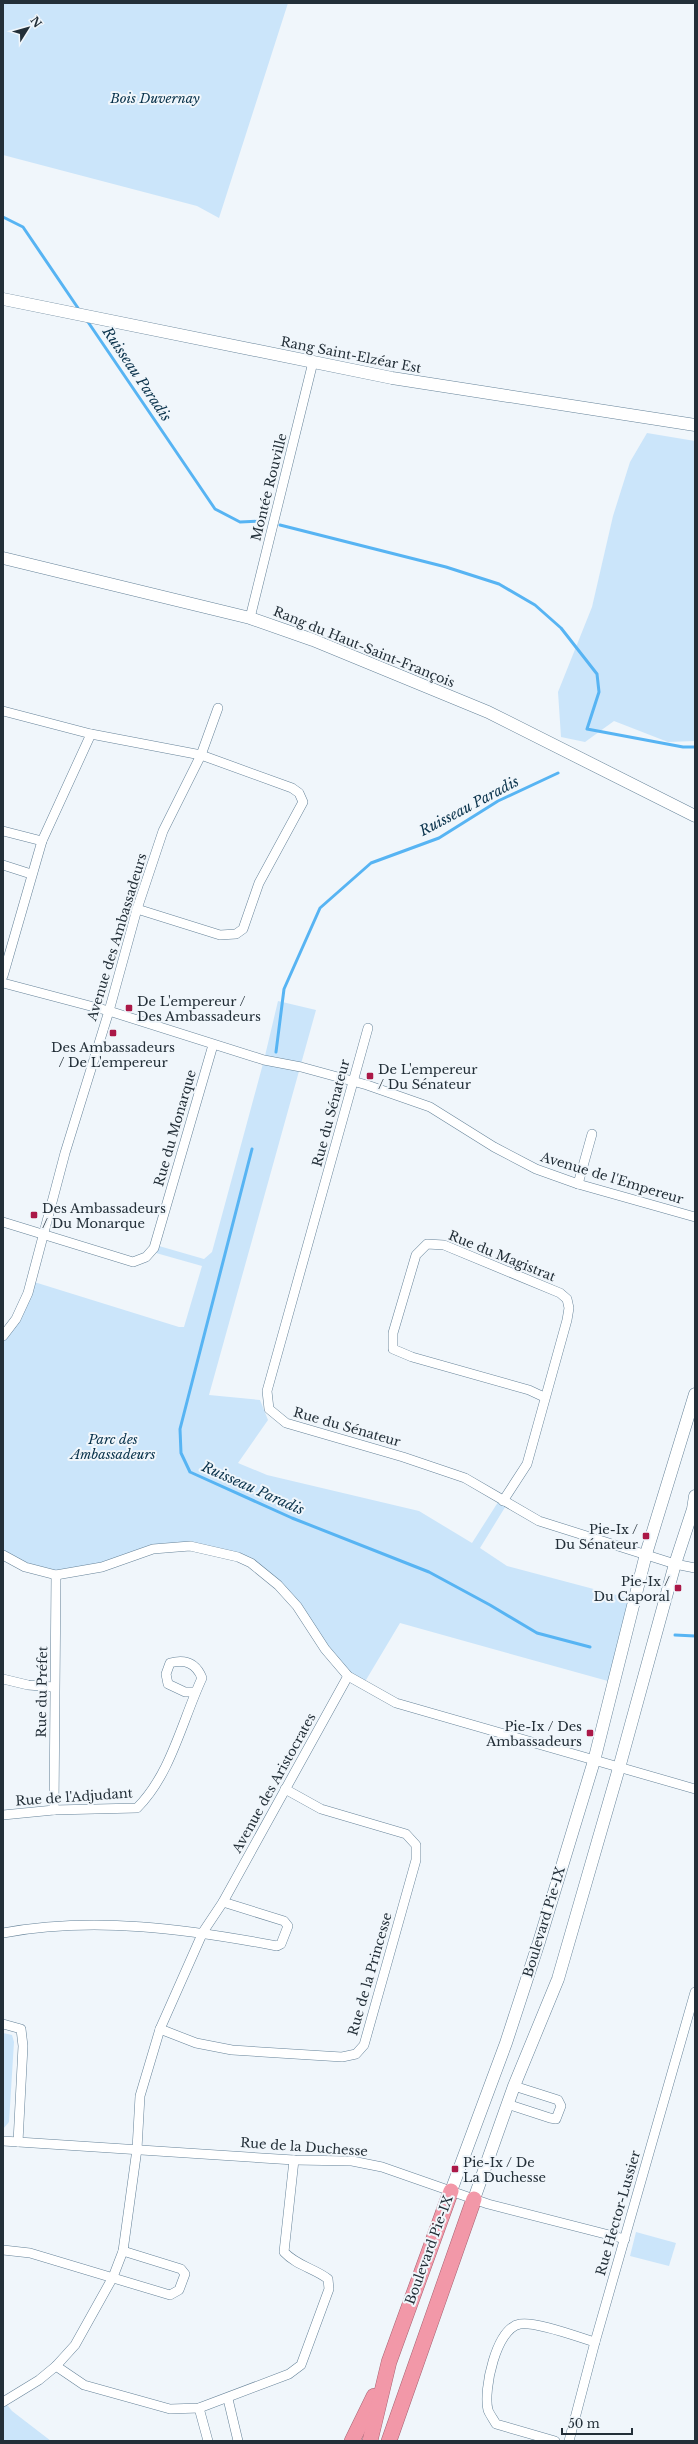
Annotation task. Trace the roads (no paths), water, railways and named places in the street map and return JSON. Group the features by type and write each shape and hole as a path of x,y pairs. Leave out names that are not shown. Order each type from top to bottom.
{"highway":[{"name":"Boulevard Pie-IX","path":"370,2441 384,2377 451,2191"},
{"name":"Boulevard Pie-IX","path":"389,2441 441,2287 474,2199"},
{"path":"420,2276 432,2275 441,2287"},
{"path":"352,2441 384,2377"}],"street":[{"name":"Rang Saint-Elzéar Est","path":"3,300 392,378 695,426"},
{"name":"Montée Rouville","path":"250,618 313,362"},
{"name":"Rang du Haut-Saint-François","path":"3,558 250,618 313,640 488,712 695,816"},
{"name":"Avenue des Ambassadeurs","path":"3,1336 16,1319 28,1293 42,1233 109,1011 137,909 163,830 201,755 218,708"},
{"path":"3,711 90,734 201,755 292,788 299,793 303,802 260,883 244,929 236,934 220,936 137,909"},
{"path":"3,976 31,874 42,841 90,734"},
{"path":"3,831 42,841"},
{"path":"3,865 31,874"},
{"name":"Avenue de l'Empereur","path":"3,983 109,1011 213,1045 354,1083 430,1107 494,1147 536,1169 578,1184 695,1217"},
{"name":"Rue du Sénateur","path":"368,1028 354,1083 267,1391 269,1409 286,1423 403,1457 465,1478 539,1521 675,1564 695,1568"},
{"name":"Rue du Monarque","path":"3,1222 133,1262 146,1257 154,1248 213,1045"},
{"path":"578,1184 592,1134"},
{"name":"Rue du Magistrat","path":"503,1501 527,1464 544,1397 567,1320 569,1308 567,1299 560,1293 444,1245 427,1244 416,1255 393,1332 393,1349 412,1357 529,1390 544,1397"},
{"name":"Boulevard Pie-IX","path":"451,2191 508,2036 594,1761 646,1554 695,1394"},
{"name":"Boulevard Pie-IX","path":"474,2199 507,2104 558,1979 619,1768 675,1564 693,1510 695,1496"},
{"path":"3,1555 25,1567 56,1575 102,1567 152,1549 190,1546 238,1557 251,1562 278,1585 297,1606 325,1649 348,1676 396,1703 695,1789"},
{"name":"Rue du Préfet","path":"54,1810 56,1575"},
{"name":"Avenue des Aristocrates","path":"3,2402 56,2366 75,2345 113,2277 123,2251 136,2150 140,2096 160,2029 203,1932 223,1902 348,1676"},
{"path":"3,1679 28,1685 54,1687"},
{"name":"Rue de l'Adjudant","path":"3,1815 54,1810 137,1808 148,1798 166,1766 195,1692"},
{"name":"Rue de la Princesse","path":"160,2029 196,2043 232,2050 342,2057 356,2054 364,2045 416,1860 416,1845 406,1834 321,1809 285,1789"},
{"path":"3,1932 29,1928 105,1924 203,1932 276,1946 281,1944 288,1926 284,1921 223,1902"},
{"name":"Rue Hector-Lussier","path":"569,2441 594,2342 625,2239 695,1992"},
{"path":"3,2024 21,2029 23,2046 18,2142"},
{"path":"507,2104 550,2118 556,2119 559,2114 561,2106 558,2100 514,2086"},
{"name":"Rue de la Duchesse","path":"3,2141 372,2164 402,2172 474,2199 625,2239"},
{"path":"56,2366 84,2385 170,2409 199,2408 228,2399 289,2374 301,2366 329,2290 328,2279 320,2273 292,2260 284,2252 294,2160"},
{"path":"3,2250 30,2253 170,2295 179,2290 185,2274 181,2269 123,2251"},
{"path":"555,2441 496,2424 488,2411 487,2388 497,2350 505,2332 520,2324 539,2326 594,2342"},
{"path":"228,2399 238,2441"},
{"path":"199,2408 208,2441"}],"waterway":[{"name":"Ruisseau Paradis","path":"3,217 23,227 80,311"},
{"name":"Ruisseau Paradis","path":"86,319 215,509 240,522 264,521"},
{"name":"Ruisseau Paradis","path":"280,525 446,567 499,584 535,605 561,628 597,674 599,692 587,729 683,747 695,747"},
{"name":"Ruisseau Paradis","path":"276,1052 284,989 320,908 371,863 439,838 498,801 558,773"},
{"name":"Ruisseau Paradis","path":"252,1149 180,1429 181,1453 190,1472 292,1518 429,1572 490,1605 537,1633 590,1647"},
{"name":"Ruisseau Paradis","path":"675,1635 695,1636"}],"place":[{"name":"De L'empereur / Des Ambassadeurs","path":"129,1008"},
{"name":"Des Ambassadeurs / De L'empereur","path":"113,1033"},
{"name":"De L'empereur / Du Sénateur","path":"370,1076"},
{"name":"Des Ambassadeurs / Du Monarque","path":"34,1215"},
{"name":"Pie-Ix / Du Sénateur","path":"646,1536"},
{"name":"Pie-Ix / Du Caporal","path":"678,1588"},
{"name":"Pie-Ix / Des Ambassadeurs","path":"590,1733"},
{"name":"Pie-Ix / De La Duchesse","path":"455,2169"}],"park label":[{"name":"Bois Duvernay","path":"155,98"},
{"name":"Parc des Ambassadeurs","path":"113,1446"}]}
